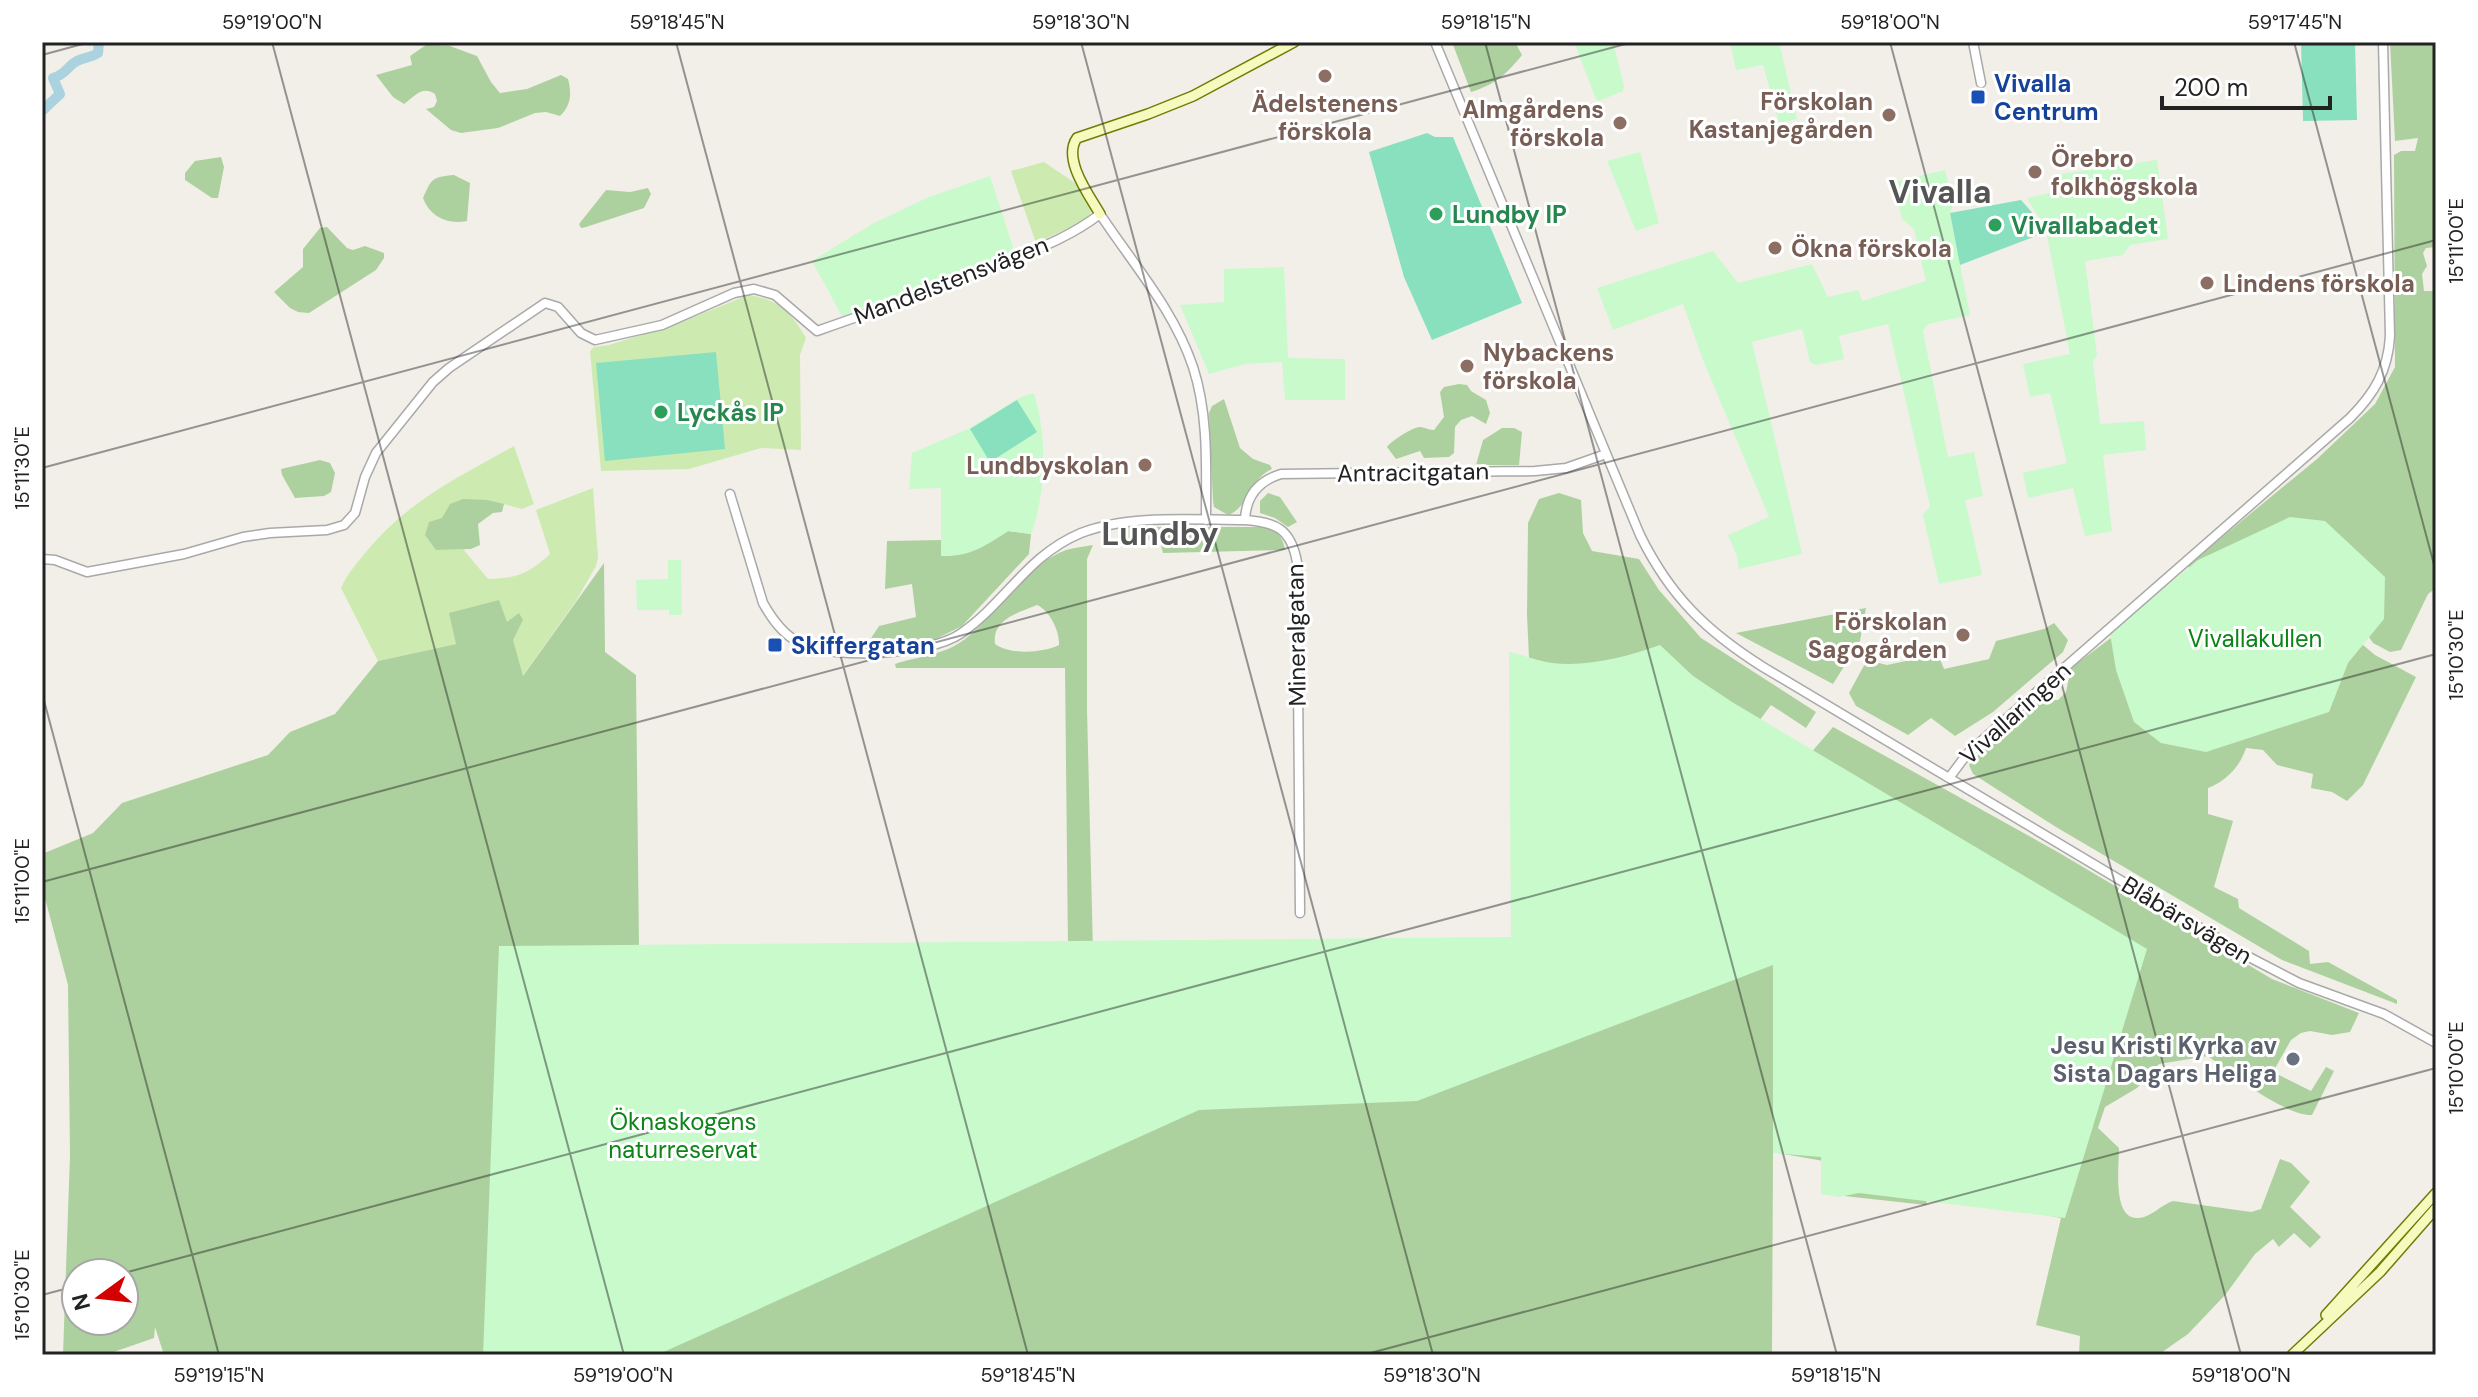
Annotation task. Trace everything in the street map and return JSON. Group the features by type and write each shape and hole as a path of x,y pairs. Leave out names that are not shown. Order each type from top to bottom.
{"main road":[{"path":"1100,214 1073,159 1072,145 1077,138 1193,96 1294,42"},
{"path":"2391,1252 2436,1193"},
{"path":"2292,1355 2436,1208"}],"street":[{"name":"Vivallaringen","path":"1435,42 1648,552 1676,595 1699,621 1743,655 1949,778 1967,754 1999,725 2367,401 2384,371 2390,343 2383,42"},
{"path":"1973,42 1981,83"},
{"name":"Mandelstensvägen","path":"42,559 55,560 87,572 184,554 243,537 344,525 355,513 376,453 440,375 545,303 558,307 581,333 595,340 662,325 746,290 775,295 817,331 892,306 1048,244 1100,214"},
{"path":"1100,214 1162,303 1193,366 1204,423 1206,520"},
{"name":"Antracitgatan","path":"1245,520 1254,490 1266,479 1281,474 1546,470 1566,468 1606,454"},
{"name":"Mineralgatan","path":"730,494 769,614 790,637 801,644 841,653 925,649 952,639 972,625 1045,552 1084,532 1126,522 1245,520 1261,521 1277,527 1292,542 1297,562 1300,913"},
{"name":"Blåbärsvägen","path":"1949,778 2271,969 2309,988 2384,1014 2436,1043"}],"green space":[{"path":"1452,42 1515,42 1522,55 1500,78 1471,92"},
{"path":"1574,42 1613,42 1623,91 1599,101 1596,99"},
{"path":"1730,42 1779,42 1797,119 1779,123 1763,65 1736,70"},
{"path":"2301,42 2355,42 2357,120 2303,121"},
{"path":"2390,42 2436,42 2436,247 2426,248 2423,253 2427,266 2422,274 2424,291 2436,291 2436,588 2428,594 2401,650 2390,652 2373,643 2360,624 2195,587 2188,565 2317,459 2375,404 2395,367 2394,155 2401,151 2415,151 2418,138 2395,141"},
{"path":"426,45 450,46 477,56 500,93 527,89 561,75 568,79 570,94 564,112 560,116 535,113 498,128 461,133 451,130 426,109 434,107 437,101 435,94 422,91 404,104 393,97 376,75 412,65 410,56"},
{"name":"Lundby IP","path":"1427,133 1435,137 1453,137 1522,303 1432,340 1404,277 1369,152"},
{"path":"1640,152 1659,223 1636,231 1607,161"},
{"path":"221,157 224,167 218,198 212,198 185,180 185,173 195,161"},
{"path":"2157,160 2168,239 2130,245 2123,255 2085,261 2097,355 2093,361 2100,424 2144,421 2146,450 2103,455 2112,531 2085,536 2073,488 2028,498 2023,473 2067,463 2050,393 2030,397 2023,364 2070,354 2046,230 2027,198 2055,192 2053,175"},
{"path":"1044,162 1078,185 1092,211 1086,220 1036,243 1011,171"},
{"path":"1945,170 1953,205 1950,214 1970,315 1928,324 1923,331 1948,457 1974,452 1983,496 1965,500 1982,575 1939,584 1923,515 1930,506 1888,324 1839,336 1844,359 1816,365 1810,362 1802,329 1752,342 1802,554 1739,569 1728,535 1769,517 1703,360 1683,304 1613,330 1597,288 1713,251 1738,283 1812,264 1828,297 1858,290 1862,301 1926,281 1914,229 1902,219 1894,182"},
{"path":"454,175 470,183 467,221 453,222 440,218 430,210 423,198 434,180"},
{"path":"990,176 1015,253 842,316 812,261 872,224 929,197"},
{"path":"648,188 651,194 644,208 581,228 579,224 606,190 630,192"},
{"name":"Vivallabadet","path":"2021,200 2036,217 2041,234 1960,265 1950,213"},
{"path":"327,227 347,248 353,250 365,246 384,253 384,258 376,270 309,313 298,312 274,292 303,267 303,249 320,228"},
{"path":"1284,267 1288,358 1345,359 1345,400 1285,400 1282,362 1245,364 1209,374 1180,305 1224,302 1224,269"},
{"path":"748,295 783,308 806,338 800,355 801,450 761,448 689,469 601,471 590,351 594,347 679,323"},
{"name":"Lyckås IP","path":"716,352 725,449 605,461 596,363"},
{"path":"1467,385 1486,400 1490,413 1486,424 1472,416 1461,420 1455,427 1454,453 1449,457 1424,458 1420,451 1396,459 1387,447 1413,429 1434,430 1444,417 1440,392 1444,387"},
{"path":"1034,393 1041,428 1043,464 1040,500 1031,534 1008,531 969,552 941,556 941,488 909,489 912,453 968,429 1021,397"},
{"path":"1224,399 1240,448 1272,469 1258,480 1241,506 1228,515 1214,507 1209,413 1212,406"},
{"path":"1017,400 1037,432 990,462 970,429"},
{"path":"1502,428 1522,432 1519,465 1476,465 1483,440"},
{"path":"514,446 534,504 522,509 488,500 436,550 463,549 488,579 522,574 550,554 536,510 593,488 598,557 576,601 522,677 507,622 456,644 378,661 341,588 346,578 399,518 453,480"},
{"path":"320,460 330,463 335,473 331,492 324,496 295,498 281,469"},
{"path":"1268,493 1280,497 1297,522 1288,527 1260,513 1260,501"},
{"path":"1559,493 1581,500 1583,533 1592,551 1639,559 1659,590 1701,638 1816,712 1806,728 1771,705 1748,736 1804,761 1833,727 2056,851 2272,979 2359,1013 2350,1032 2332,1035 2310,1031 2301,1033 2291,1040 2273,1072 2311,1091 2326,1067 2334,1071 2312,1115 2287,1109 2208,1056 2159,1064 2137,1088 2105,1107 2098,1128 2119,1148 2119,1191 2124,1211 2130,1217 2143,1217 2173,1201 2251,1212 2261,1209 2280,1159 2291,1163 2310,1182 2290,1207 2321,1237 2310,1248 2294,1233 2279,1247 2273,1239 2255,1254 2226,1294 2188,1334 2158,1355 2085,1355 2079,1353 2080,1336 2036,1325 2061,1218 1928,1193 1926,1205 1826,1194 1829,1162 1773,1152 1772,1355 164,1355 155,1327 154,1338 105,1355 63,1355 64,1337 140,1337 140,1257 66,1257 70,1155 68,985 42,887 42,854 93,833 122,803 268,755 290,732 335,714 378,661 456,644 449,613 499,600 507,622 519,613 523,620 513,640 523,676 604,563 605,652 636,675 639,949 1534,958 1528,523 1539,499"},
{"path":"463,499 504,504 502,512 493,513 478,524 480,545 471,549 436,550 425,535 429,522 442,518 450,504"},
{"name":"Vivallakullen","path":"2290,517 2325,521 2385,577 2384,619 2348,663 2329,712 2206,752 2161,743 2134,722 2116,670 2110,633 2198,560"},
{"path":"1126,527 1265,527 1279,536 1285,550 1163,553 1160,542 1156,540 1128,541"},
{"path":"1008,531 1031,534 1029,554 962,626 930,642 864,649 879,626 916,617 912,584 885,589 887,541 942,540 941,556"},
{"path":"1093,545 1087,559 1087,709 1093,951 1068,951 1065,668 896,668 895,664 957,644 977,629 1044,562 1066,550","holes":["1037,605 1056,628 1059,645 1027,652 1009,650 995,644 998,628 1008,618"]},
{"path":"668,560 681,560 682,615 669,615 669,610 637,610 636,580 668,579"},
{"path":"1866,608 1860,641 1833,684 1736,633"},
{"path":"2054,623 2068,640 2063,652 1993,712 1955,736 1931,718 1908,735 1856,706 1849,693 1867,660 1887,665 1938,654 1944,669 1989,659 1996,641 2044,629"},
{"path":"2124,628 2357,640 2375,655 2416,677 2363,785 2347,801 2332,792 2311,788 2313,774 2277,765 2263,750 2246,748 2232,772 2208,788 2208,814 2233,821 2214,887 2238,899 2239,908 2309,951 2310,964 2328,962 2397,1000 2397,1004 2282,960 2056,827 1973,774 1969,765 1988,744 2041,700 2058,700 2066,692 2071,668"},
{"name":"Öknaskogens naturreservat","path":"1660,645 1693,676 1732,702 2147,949 2065,1218 1859,1193 1839,1197 1821,1194 1821,1157 1773,1153 1773,965 1417,1101 1199,1110 657,1355 483,1355 499,946 1511,937 1509,652 1552,663 1580,664 1621,657"}],"waterway":[{"path":"42,111 60,94 53,78 77,61 98,53 99,42"}],"place":[{"name":"Ädelstenens förskola","path":"1325,76"},
{"name":"Vivalla Centrum","path":"1978,97"},
{"name":"Förskolan Kastanjegården","path":"1889,115"},
{"name":"Almgårdens förskola","path":"1620,123"},
{"name":"Örebro folkhögskola","path":"2035,172"},
{"name":"Lundby IP","path":"1436,214"},
{"name":"Vivallabadet","path":"1995,225"},
{"name":"Ökna förskola","path":"1775,248"},
{"name":"Lindens förskola","path":"2207,283"},
{"name":"Nybackens förskola","path":"1467,366"},
{"name":"Lyckås IP","path":"661,412"},
{"name":"Lundbyskolan","path":"1145,465"},
{"name":"Förskolan Sagogården","path":"1963,635"},
{"name":"Skiffergatan","path":"775,645"},
{"name":"Jesu Kristi Kyrka av Sista Dagars Heliga","path":"2293,1059"}],"district":[{"name":"Vivalla","path":"1940,192"},
{"name":"Lundby","path":"1160,534"}]}
